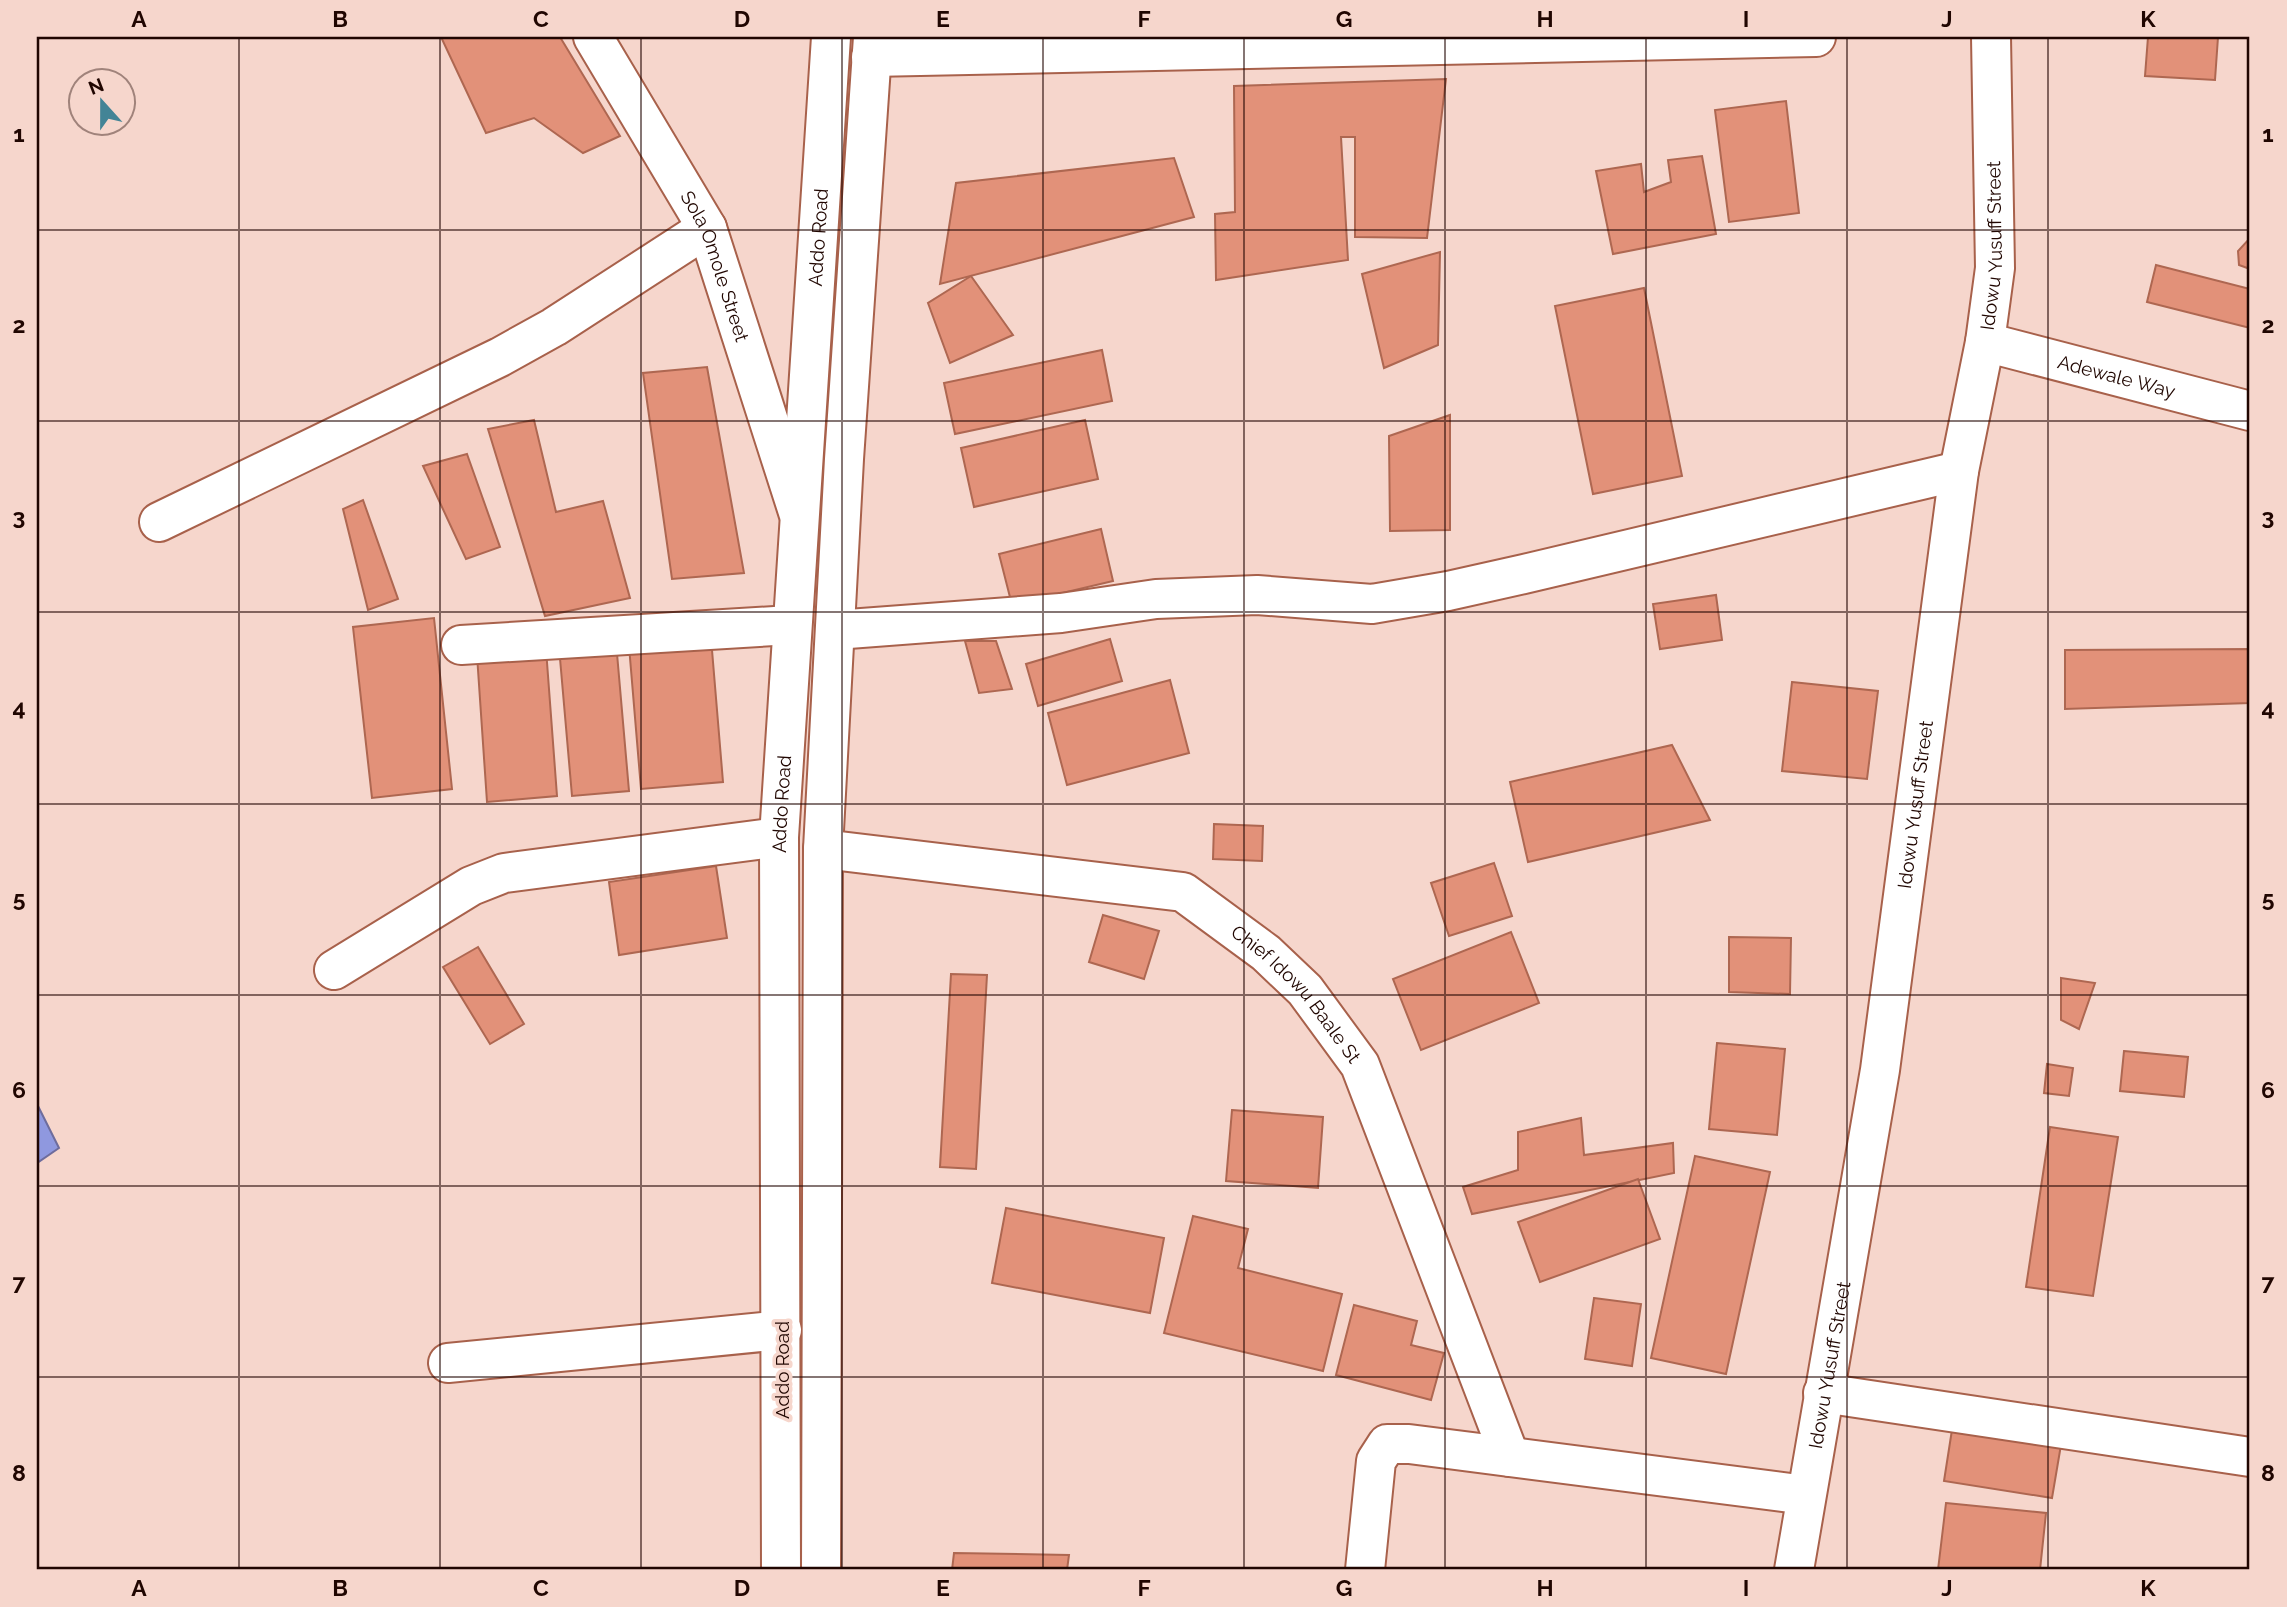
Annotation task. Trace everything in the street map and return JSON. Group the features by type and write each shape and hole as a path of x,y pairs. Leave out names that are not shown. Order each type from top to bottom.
{"street":[{"name":"Sola Omole Street","path":"593,37 707,228 798,512"},
{"name":"Addo Road","path":"781,1570 779,837 798,512 831,37"},
{"path":"872,47 1816,37"},
{"name":"Idowu Yusuff Street","path":"1794,1570 1880,1070 1959,471 1985,342 1995,268 1991,37"},
{"name":"Addo Road","path":"821,1570 823,849 872,47"},
{"path":"159,522 500,357 554,327 707,228"},
{"name":"Adewale Way","path":"1985,342 2250,411"},
{"path":"835,630 1061,613 1156,599 1257,595 1372,604 1524,574 1959,471"},
{"path":"461,645 791,625"},
{"path":"334,970 471,886 504,873 779,837"},
{"name":"Chief Idowu Baale St","path":"823,849 1183,891 1266,953 1305,990 1360,1065 1510,1457"},
{"path":"448,1363 782,1330"},
{"path":"1824,1392 2250,1457"},
{"path":"1364,1570 1376,1461 1387,1444 1409,1444 1805,1495"}],"water":[{"path":"37,1104 59,1148 37,1163"}],"building":[{"path":"441,37 560,37 620,136 583,153 534,118 486,133"},
{"path":"2148,37 2218,37 2215,80 2145,76"},
{"path":"1446,79 1427,238 1355,237 1355,137 1341,137 1348,260 1216,280 1215,214 1235,212 1234,86"},
{"path":"1786,101 1799,213 1729,222 1715,110"},
{"path":"1702,156 1716,234 1613,254 1596,171 1641,164 1644,192 1671,182 1668,160"},
{"path":"1174,158 1194,217 940,284 956,183"},
{"path":"2250,238 2250,269 2239,265 2238,251"},
{"path":"1440,252 1438,345 1384,368 1362,274"},
{"path":"2156,265 2250,289 2250,328 2147,302"},
{"path":"971,276 1013,335 950,363 928,303"},
{"path":"1644,288 1682,476 1593,494 1555,306"},
{"path":"1102,350 1112,401 955,434 944,383"},
{"path":"707,367 744,573 672,579 643,373"},
{"path":"1450,415 1450,530 1390,531 1389,436"},
{"path":"534,420 556,512 603,501 630,598 545,616 488,429"},
{"path":"1085,420 1098,479 974,507 961,448"},
{"path":"467,454 500,547 466,559 423,466"},
{"path":"363,500 398,599 368,610 343,509"},
{"path":"1101,529 1113,581 1012,605 999,554"},
{"path":"1716,595 1722,640 1660,649 1653,604"},
{"path":"434,618 452,789 372,798 353,627"},
{"path":"711,638 723,782 641,789 629,646"},
{"path":"1110,639 1122,681 1038,706 1026,664"},
{"path":"965,641 996,641 1012,689 979,693"},
{"path":"616,642 629,791 572,796 559,647"},
{"path":"546,649 557,796 487,802 477,655"},
{"path":"2250,649 2250,703 2065,709 2065,650"},
{"path":"1170,680 1189,753 1067,785 1048,713"},
{"path":"1792,682 1878,691 1867,779 1782,771"},
{"path":"1672,745 1710,820 1528,862 1510,782"},
{"path":"1214,824 1263,826 1262,861 1213,859"},
{"path":"1494,863 1512,916 1449,936 1431,883"},
{"path":"716,866 727,938 619,955 609,882"},
{"path":"1103,915 1159,931 1144,979 1089,962"},
{"path":"1511,932 1539,1003 1421,1050 1393,979"},
{"path":"1729,937 1791,938 1790,994 1729,992"},
{"path":"478,947 524,1024 490,1044 443,967"},
{"path":"951,974 987,975 976,1169 940,1167"},
{"path":"2061,978 2095,983 2079,1029 2061,1020"},
{"path":"1717,1043 1785,1049 1777,1135 1709,1129"},
{"path":"2124,1051 2188,1057 2184,1097 2120,1091"},
{"path":"2047,1064 2073,1068 2069,1096 2044,1093"},
{"path":"1232,1110 1323,1117 1318,1188 1226,1181"},
{"path":"1581,1118 1584,1155 1673,1143 1674,1173 1472,1214 1463,1187 1518,1170 1518,1132"},
{"path":"2050,1127 2118,1137 2093,1296 2026,1287"},
{"path":"1695,1156 1770,1172 1726,1374 1651,1358"},
{"path":"1638,1179 1660,1239 1540,1282 1518,1222"},
{"path":"1006,1208 1164,1238 1150,1313 992,1283"},
{"path":"1193,1216 1248,1229 1238,1268 1342,1294 1323,1371 1164,1333"},
{"path":"1594,1298 1641,1304 1632,1366 1585,1359"},
{"path":"1354,1305 1417,1321 1411,1345 1444,1353 1431,1400 1336,1375"},
{"path":"1954,1417 2063,1433 2052,1498 1944,1481"},
{"path":"1946,1503 2046,1513 2040,1570 1938,1570"},
{"path":"954,1553 1069,1555 1067,1570 952,1570"}]}
